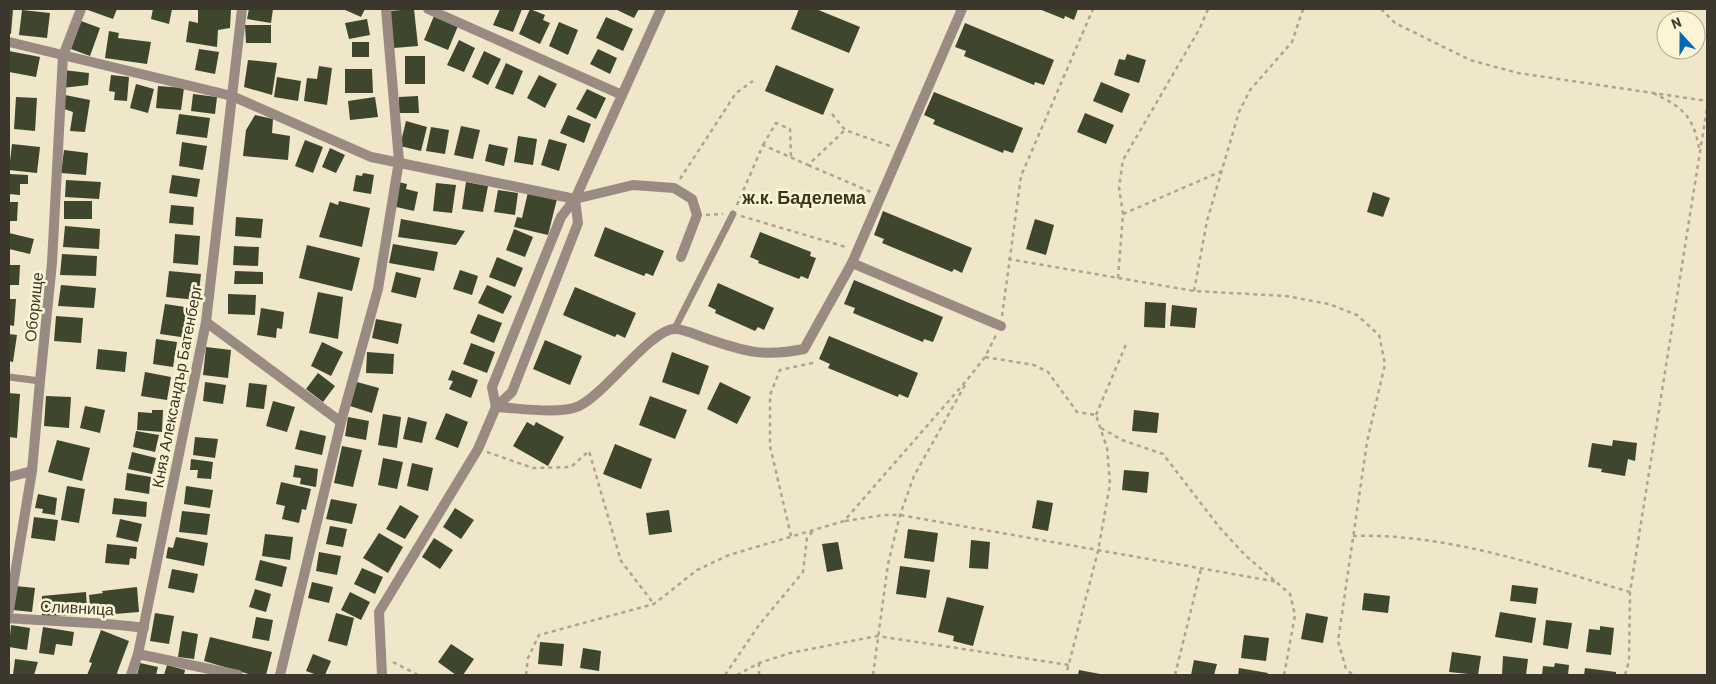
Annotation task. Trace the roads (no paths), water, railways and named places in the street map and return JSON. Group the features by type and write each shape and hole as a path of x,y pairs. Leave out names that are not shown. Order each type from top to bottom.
{"street":[{"name":"Оборище","path":"9,610 32,471 52,263 63,56 81,9"},
{"name":"Княз Александър Батенберг","path":"131,675 144,628 206,322 242,9"},
{"path":"280,675 341,422 378,289 399,161 386,9"},
{"path":"428,9 622,95"},
{"path":"496,407 492,387 561,217 575,199 660,9"},
{"path":"496,407 563,410 578,407 592,398 658,334 675,328 745,352 775,355 804,349 852,263 962,9"},
{"path":"9,42 232,96 371,157 399,161 575,199 633,185 674,188 692,199 697,215 681,257"},
{"path":"382,675 379,612 478,449 496,407 512,392 578,223 575,199"},
{"path":"852,263 1001,326"},
{"path":"206,322 341,422"},
{"path":"9,478 32,471"},
{"name":"Сливница","path":"9,618 71,623 102,622 144,628"},
{"path":"138,654 238,675"}],"lane":[{"path":"675,328 733,214"},
{"path":"9,377 40,381"}],"district":[{"name":"ж.к. Баделема","path":"804,197"}]}
